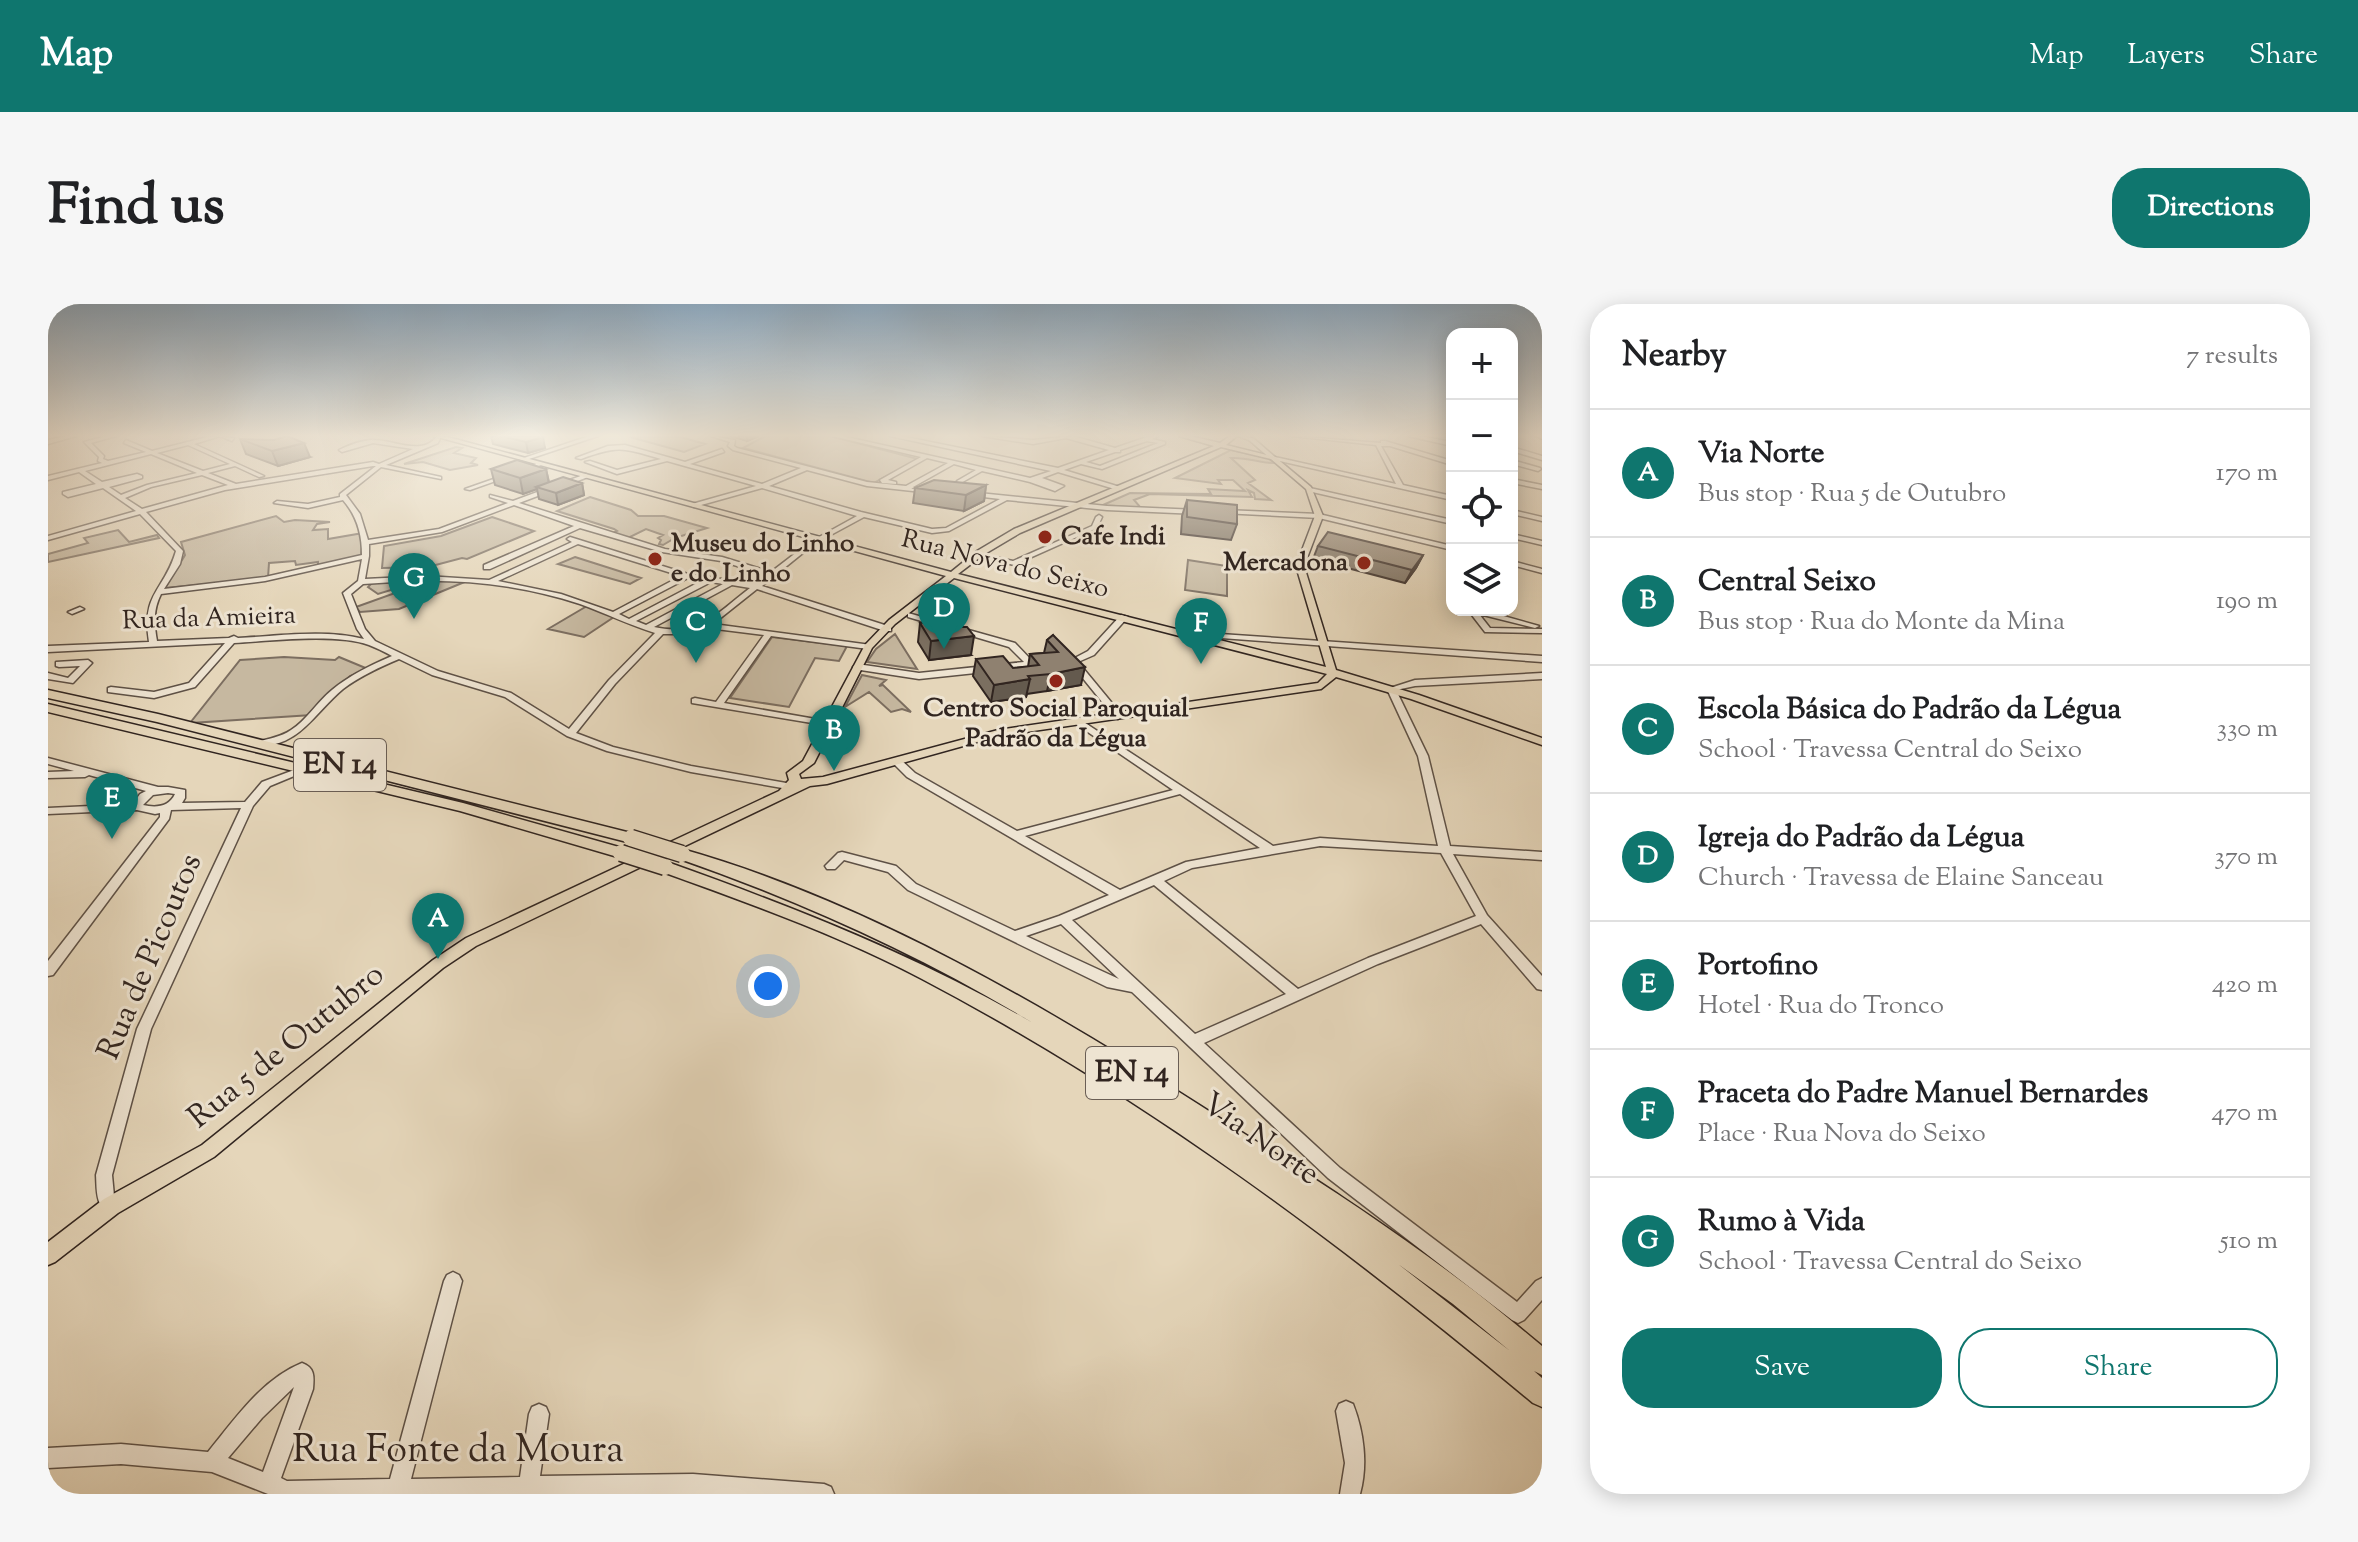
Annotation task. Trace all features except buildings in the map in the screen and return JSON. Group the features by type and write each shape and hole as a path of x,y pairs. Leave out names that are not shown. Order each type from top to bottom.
{"highway":[{"name":"Via Norte","path":"48,694 158,718 631,838 682,854 814,905 910,947 1014,1002 1156,1087 1436,1276 1542,1362"},
{"name":"Via Norte","path":"48,708 463,807 621,853 806,918 928,974 1199,1134 1334,1230 1542,1394"}],"main road":[{"name":"Rua Nova do Seixo","path":"644,492 956,576 1194,634 1332,672 1391,689 1542,742"},
{"path":"802,778 868,647 1004,537 1084,506 1111,492"},
{"path":"888,629 892,622 956,576 1021,535 1118,492"},
{"path":"1311,492 1319,516 1300,566 1332,672"},
{"name":"Rua 5 de Outubro","path":"48,1255 111,1206 208,1151 438,964 471,942 802,778 829,779 998,733 1321,686 1332,672"}],"street":[{"path":"72,492 65,493 81,492"},
{"path":"114,492 142,512 180,553 150,612 153,643"},
{"path":"121,497 135,492"},
{"path":"148,501 182,492"},
{"path":"48,531 52,537 215,492"},
{"path":"345,492 342,495 359,516 367,542 361,582"},
{"path":"367,542 433,533 546,492"},
{"path":"694,505 738,492"},
{"path":"782,492 863,515 940,531 1006,498"},
{"path":"1317,492 1446,521"},
{"path":"1424,492 1446,497"},
{"path":"959,493 1084,506 1202,512"},
{"path":"492,496 664,551 722,559 771,574"},
{"path":"277,503 308,506 344,498"},
{"path":"1214,512 1319,516 1446,547"},
{"path":"1518,513 1542,519"},
{"path":"802,778 691,769 610,749 570,734 508,695 453,679 397,657 372,643 363,631 347,593 361,582 445,579 490,582 580,601 660,632 694,630 706,625 820,539 863,515"},
{"path":"985,557 1014,563 1095,527 1099,517"},
{"path":"487,567 580,526"},
{"path":"559,535 687,576 755,586 888,629"},
{"path":"1518,537 1542,543"},
{"path":"490,582 578,542"},
{"path":"158,592 272,578 366,556"},
{"path":"1518,565 1542,571"},
{"path":"614,614 687,576"},
{"path":"631,621 709,580"},
{"path":"647,628 730,583"},
{"path":"857,667 919,676 1031,664 1012,645 911,615"},
{"path":"1477,616 1488,630 1542,630"},
{"path":"1495,616 1542,630"},
{"path":"1118,716 1073,661 1091,653 1124,617"},
{"path":"1518,622 1528,631"},
{"path":"706,625 868,647"},
{"path":"351,638 363,631"},
{"path":"570,734 612,682 660,632"},
{"path":"718,705 769,634"},
{"path":"1194,634 1542,659"},
{"path":"111,690 154,695 192,685 234,638"},
{"name":"Rua da Amieira","path":"48,649 234,638 351,638 372,643"},
{"path":"59,664 88,663 70,681 48,675 59,664 79,647"},
{"path":"262,744 291,735 338,690 397,657"},
{"path":"1542,676 1415,683 1391,689 1423,756 1445,850 1483,918 1542,985"},
{"path":"695,701 827,724"},
{"path":"1079,722 1271,850"},
{"path":"265,760 269,776 266,784"},
{"path":"48,761 223,804"},
{"path":"896,761 911,775 1119,895"},
{"name":"Rua de Picoutos","path":"111,1206 106,1199 104,1175 144,1029 248,805 266,784 306,769"},
{"path":"48,775 100,774"},
{"path":"137,807 139,800 156,790"},
{"path":"1016,835 1181,791"},
{"path":"48,971 165,817 169,807 182,795"},
{"path":"48,811 137,807 155,811 169,807 248,805"},
{"path":"1014,936 1063,919 1190,865 1320,842 1542,856"},
{"path":"831,866 842,856 892,869 912,887 1112,983 1135,988"},
{"path":"1156,880 1298,996"},
{"path":"1196,1040 1385,956 1483,918"},
{"path":"1063,919 1135,988 1196,1040 1334,1173 1518,1314 1542,1287"},
{"path":"398,1488 453,1281"},
{"path":"212,1462 280,1385 293,1373 302,1372 305,1375 303,1389 269,1484"},
{"path":"1346,1411 1356,1456 1355,1478 1350,1494"},
{"path":"528,1489 539,1414"},
{"name":"Rua Fonte da Moura","path":"48,1458 121,1454 212,1462 287,1491 693,1484 824,1494"}],"shaded area":[{"path":"1210,492 1249,492 1252,497 1150,494 1134,500 1141,508 1103,505 1130,493 1211,494"},
{"path":"1251,492 1260,492 1271,500 1255,499"},
{"path":"590,497 631,510 638,516 664,516 707,528 663,545 659,544 661,540 658,538 663,535 646,529 626,539 611,534 617,531 614,529 557,511"},
{"path":"276,516 284,522 330,522 317,524 313,530 328,529 328,539 363,533 361,556 318,566 318,562 296,565 295,561 269,563 268,578 165,588 185,555 181,542"},
{"path":"492,517 534,531 467,559 428,567 382,568 384,546 441,536"},
{"path":"118,530 129,542 157,535 159,538 48,562 48,554 88,543 84,538"},
{"path":"575,557 641,578 630,584 558,564"},
{"path":"1188,560 1227,566 1227,596 1185,590"},
{"path":"467,581 399,609 360,612 356,607 398,592 394,589 378,594 368,587 373,582"},
{"path":"587,606 614,617 584,637 548,629"},
{"path":"895,634 917,669 867,662 876,649"},
{"path":"772,637 847,646 839,661 815,658 789,707 730,698"},
{"path":"284,657 335,660 339,657 368,669 350,676 312,715 190,723 240,660"},
{"path":"862,675 886,680 879,686 883,685 911,712 902,709 891,712 869,692 845,707"}],"place":[{"name":"Cafe Indi","path":"1045,537"},
{"name":"Museu do Linho e do Linho","path":"655,559"},
{"name":"Mercadona","path":"1364,563"},
{"name":"Rumo à Vida","path":"414,619"},
{"name":"Igreja do Padrão da Légua","path":"944,649"},
{"name":"Escola Básica do Padrão da Légua","path":"696,663"},
{"name":"Praceta do Padre Manuel Bernardes","path":"1201,664"},
{"name":"Centro Social Paroquial Padrão da Légua","path":"1056,681"},
{"name":"Central Seixo","path":"834,771"},
{"name":"Portofino","path":"112,839"},
{"name":"Via Norte","path":"438,959"}]}
